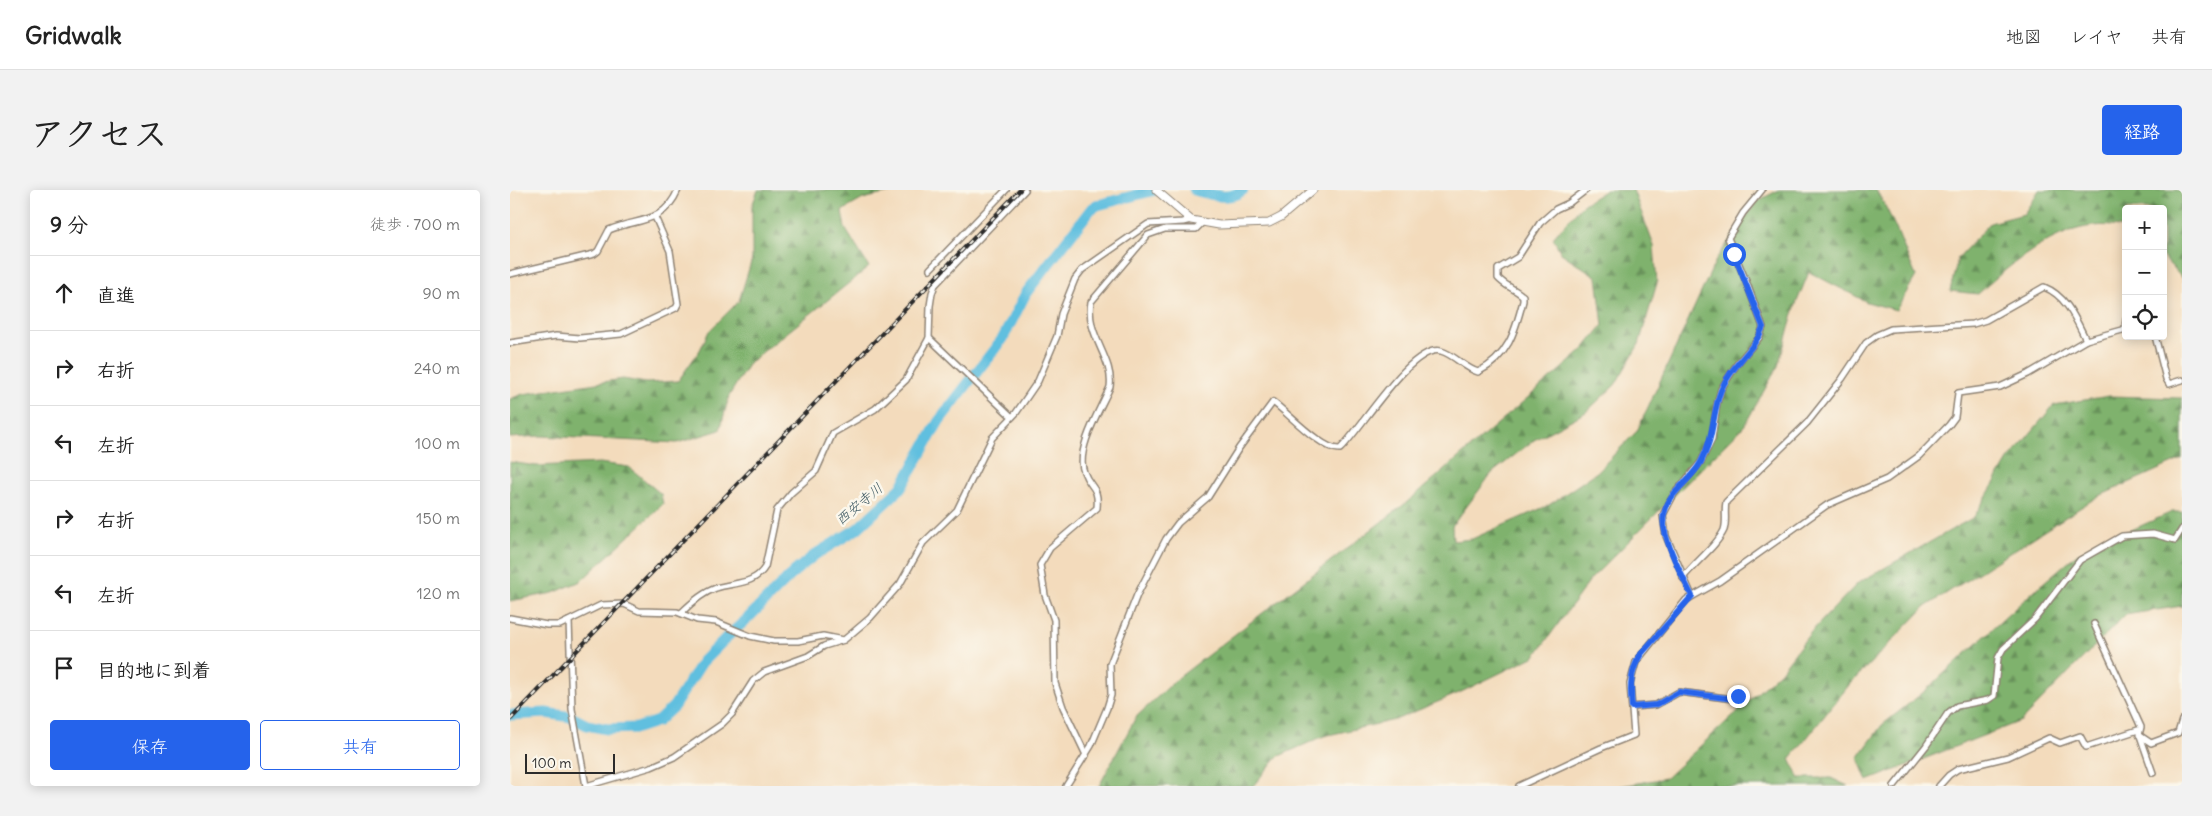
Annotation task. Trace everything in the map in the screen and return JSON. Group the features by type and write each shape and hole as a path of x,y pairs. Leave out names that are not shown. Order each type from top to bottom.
{"main road":[{"path":"1157,191 1190,220 1219,225 1269,222 1281,217 1313,190"}],"street":[{"path":"510,274 594,254 598,251 609,230 655,217 663,212 678,190"},
{"path":"930,269 1006,190"},
{"path":"681,613 704,594 717,588 753,580 761,573 765,567 777,510 790,493 816,471 834,433 875,408 901,385 930,338 930,306 935,285 1025,190"},
{"path":"1066,786 1086,755 1111,695 1110,664 1149,571 1166,539 1178,523 1208,497 1239,448 1272,402 1333,450 1340,449 1382,395 1414,361 1426,353 1441,351 1454,357 1469,369 1478,372 1492,365 1509,344 1523,301 1523,296 1498,278 1498,269 1518,257 1540,222 1556,209 1569,204 1586,190"},
{"path":"1692,596 1666,536 1663,515 1674,494 1701,462 1712,439 1717,404 1722,389 1737,364 1759,338 1763,327 1728,238 1743,213 1762,190"},
{"path":"510,343 556,336 580,338 621,334 676,308 678,304 670,251 655,217"},
{"path":"569,621 572,709 586,786 661,764 674,757 722,724 732,714 753,681 764,672 808,656 824,646 844,640 870,618 893,593 923,542 957,510 992,438 1012,417 1038,381 1057,336 1061,314 1075,279 1082,270 1148,224 1190,220"},
{"path":"1086,755 1063,707 1056,683 1054,620 1045,595 1040,565 1050,548 1097,508 1096,490 1084,474 1083,449 1110,387 1111,377 1091,325 1089,313 1091,302 1148,235 1165,229 1196,230 1202,223"},
{"path":"1683,578 1695,562 1717,540 1725,528 1726,502 1807,424 1842,379 1866,343 1877,334 1891,329 1973,324 1986,320 2044,287 2052,290 2071,308 2086,340"},
{"path":"1519,786 1634,735 1630,684 1636,662 1653,639 1692,596 1720,581 1827,505 1887,479 1919,456 1955,417 1958,393 2000,387 2028,374 2086,340 2122,330"},
{"path":"930,338 1012,417"},
{"path":"2157,340 2166,379 2170,384 2182,380"},
{"path":"1894,786 1926,746 1948,713 1957,706 1988,700 1994,696 1998,658 2003,649 2035,618 2080,560 2122,536 2153,534 2175,540 2182,528"},
{"path":"510,618 547,625 560,625 601,605 624,604 639,611 681,613 697,620 716,622 750,636 774,641 798,641 823,636 844,640"},
{"path":"2094,624 2141,727 2139,735"},
{"path":"1632,707 1656,705 1679,692 1734,699 1738,696"},
{"path":"2139,735 2151,743 2178,733 2182,720"},
{"path":"1942,785 1958,769 2008,757 2049,738 2060,743 2080,736 2086,747 2138,730 2152,773"}],"green space":[{"path":"758,190 901,190 863,199 842,211 845,228 869,267 749,363 729,396 720,430 677,443 541,436 510,438 510,399 523,394 623,379 646,383 678,381 700,350 709,331 739,301 752,259 752,206"},
{"path":"1606,190 1633,190 1654,246 1657,283 1639,344 1615,385 1586,412 1534,440 1492,473 1452,526 1453,541 1472,539 1549,505 1597,472 1637,431 1717,258 1757,201 1779,190 1876,190 1893,221 1916,276 1896,310 1867,302 1809,272 1796,304 1778,366 1744,426 1590,580 1535,656 1459,693 1395,720 1324,736 1277,757 1253,786 1099,786 1136,717 1178,678 1406,503 1583,350 1603,325 1597,277 1561,253 1553,238 1582,205"},
{"path":"2039,190 2182,190 2182,278 2167,261 2167,205 2122,205 2122,228 2106,226 2085,227 2065,233 2027,254 1978,294 1950,291 1958,258 1990,223 2024,214"},
{"path":"2109,396 2182,398 2182,459 2097,497 1925,607 1849,685 1790,759 1799,778 1831,778 1848,786 1621,786 1666,778 1781,671 1811,632 1858,583 1974,517 2008,460 2054,405"},
{"path":"510,462 536,466 600,463 629,467 661,494 663,504 581,581 553,593 510,601"},
{"path":"2172,512 2182,512 2182,606 2125,615 2021,721 1867,781 1858,758 1882,725 1925,691 2036,589 2077,554"}],"waterway":[{"name":"西安寺川","path":"510,715 546,713 571,717 587,725 607,729 637,728 658,721 674,706 702,662 795,571 816,554 857,529 901,488 939,421 1003,338 1026,293 1091,209 1098,205 1155,190"},
{"name":"西安寺川","path":"1194,190 1225,196 1231,196 1243,190"}],"railway":[{"path":"510,720 1020,190"}],"route":[{"path":"1734,254 1763,327 1759,338 1737,364 1722,389 1717,404 1712,439 1701,462 1674,494 1663,515 1666,536 1692,596 1686,600 1641,654 1636,662 1630,684 1632,707 1656,705 1679,692 1734,699 1738,696"}]}
